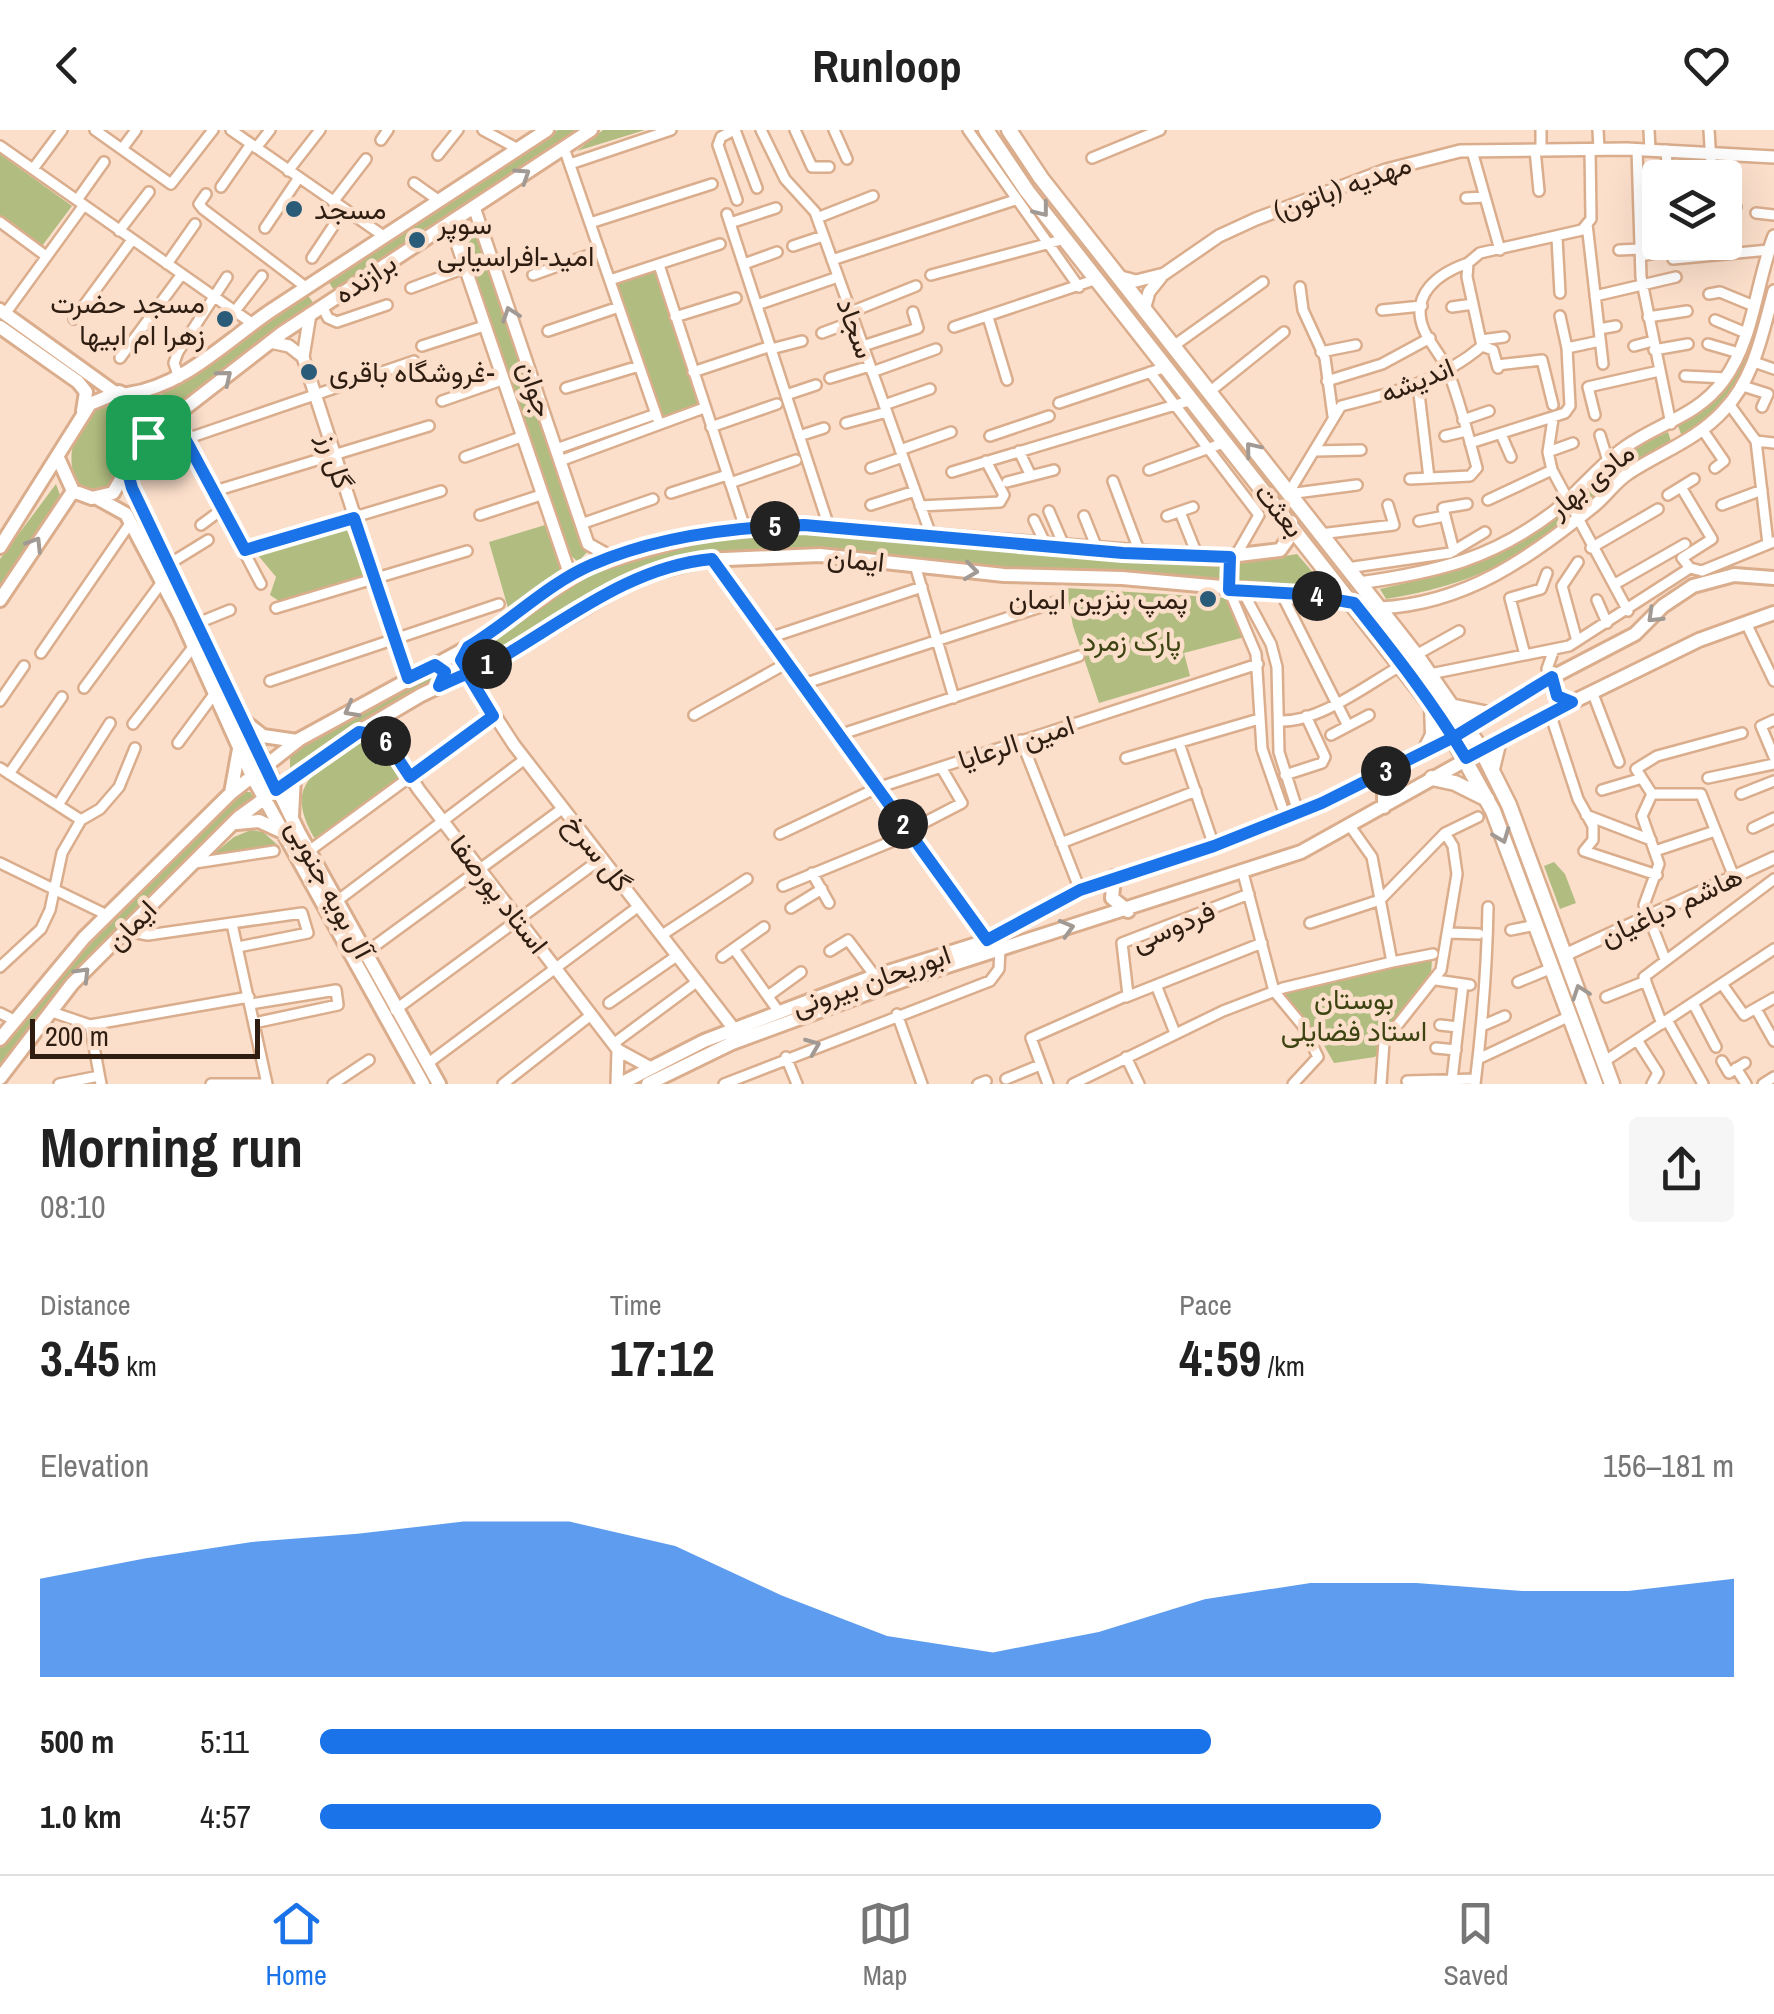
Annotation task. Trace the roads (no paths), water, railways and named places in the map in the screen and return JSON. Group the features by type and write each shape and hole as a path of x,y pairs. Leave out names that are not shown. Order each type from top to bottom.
{"main road":[{"name":"برازنده","path":"121,393 156,390 178,378 547,130"},
{"name":"برازنده","path":"148,437 270,342 591,130"},
{"name":"بعثت","path":"986,130 1097,280 1403,664 1454,737 1487,799 1595,1084"},
{"name":"بعثت","path":"1009,130 1117,276 1416,655 1468,728 1492,769 1567,954 1612,1084"},
{"path":"325,276 323,287 337,296"},
{"path":"307,288 316,294 317,310"},
{"path":"2,317 146,408 150,422 148,437 113,493 98,498"},
{"path":"2,317 78,382 86,392 82,413"},
{"path":"0,547 58,458 82,413 96,399 121,393"},
{"path":"58,458 72,491"},
{"name":"آل بویه جنوبی","path":"128,473 266,766 266,797 282,832 423,1084"},
{"path":"72,491 121,509 131,522 194,646 239,747 242,784"},
{"path":"0,600 72,491"},
{"name":"ایمان","path":"0,1039 7,1017 242,784 291,746 468,647 570,578 613,558 705,533 745,528 828,528 1140,554 1232,557 1280,550 1288,540 1291,522"},
{"name":"ایمان","path":"0,1078 52,1012 126,931 230,826 266,797 384,717 637,577 712,559 820,555 1281,592 1354,603"},
{"path":"1232,557 1235,590"},
{"path":"1704,577 1774,578"},
{"name":"ابوریحان بیرونی","path":"618,1084 734,1029 874,976 987,940 1080,890 1214,846 1369,780 1454,737 1552,677 1634,634 1704,577"},
{"name":"ابوریحان بیرونی","path":"648,1084 732,1043 1000,949 1301,852 1550,713 1660,658 1774,613"},
{"path":"468,647 461,655 463,664 472,671"},
{"path":"431,666 445,672 439,686"},
{"path":"1552,677 1557,696 1572,702"},
{"path":"1425,751 1433,735 1432,705"},
{"path":"1454,707 1488,714"},
{"path":"244,721 263,736 291,746 285,769 297,774 292,818"},
{"path":"1492,769 1499,740"},
{"path":"239,747 242,784"},
{"path":"1432,778 1456,783 1487,799"},
{"path":"1369,780 1384,787 1384,807"},
{"path":"242,784 266,797"},
{"name":"آل بویه جنوبی","path":"266,797 292,818 439,1084"},
{"path":"230,826 258,820 282,832"},
{"path":"1114,877 1112,898 1128,910"}],"street":[{"path":"32,169 62,130"},
{"path":"95,130 171,184 214,130"},
{"path":"122,150 136,130"},
{"path":"231,130 385,237"},
{"path":"221,187 270,130"},
{"path":"288,171 320,130"},
{"path":"381,140 388,130"},
{"path":"438,155 458,130"},
{"path":"483,130 503,134 518,149"},
{"path":"570,164 671,130"},
{"path":"737,200 718,145 721,137 735,130 757,188"},
{"name":"سجاد","path":"761,130 785,178 816,218 932,538"},
{"path":"794,130 812,167 829,167"},
{"path":"834,130 848,158"},
{"path":"968,130 1079,287"},
{"path":"1092,158 1160,130"},
{"path":"1539,190 1541,130"},
{"path":"1410,479 1470,476 1476,468 1448,371 1424,330 1422,306 1427,287 1443,271 1468,263 1480,253 1556,238 1587,224 1592,219 1598,130"},
{"path":"1649,130 1643,149 1642,280 1672,424"},
{"path":"1709,130 1711,160"},
{"path":"0,146 253,324"},
{"path":"564,148 658,418"},
{"name":"مهدیه (باتون)","path":"1144,310 1149,292 1164,274 1220,236 1421,158 1472,151 1643,149 1774,158"},
{"path":"1666,150 1667,160"},
{"path":"1472,151 1500,250"},
{"path":"333,202 366,159"},
{"path":"2,317 46,256 104,162"},
{"path":"264,228 298,178"},
{"path":"414,183 438,200"},
{"path":"590,224 712,184"},
{"path":"120,231 150,192"},
{"path":"206,194 198,204 202,209 307,288"},
{"path":"816,218 873,196"},
{"path":"1466,198 1486,197"},
{"path":"832,260 1015,200"},
{"name":"جوان","path":"474,207 588,544"},
{"path":"776,208 729,219 828,528"},
{"path":"312,258 344,210"},
{"path":"1756,213 1774,215"},
{"path":"0,222 46,256"},
{"path":"455,240 466,222 480,225"},
{"name":"جوان","path":"450,223 570,578"},
{"path":"167,264 195,224"},
{"path":"1587,224 1603,364"},
{"path":"794,246 823,236"},
{"name":"مادی بهار","path":"1359,583 1430,574 1468,562 1523,533 1570,498 1626,445 1672,424 1708,400 1739,353 1774,236"},
{"path":"1556,238 1560,294"},
{"path":"932,275 1065,239"},
{"path":"74,319 132,240"},
{"path":"610,280 720,244"},
{"path":"1619,250 1640,252"},
{"path":"1742,253 1770,250"},
{"path":"533,275 600,251"},
{"path":"744,264 777,252"},
{"name":"اندیشه","path":"1332,416 1341,406 1418,385 1448,371 1482,343 1468,263"},
{"path":"658,265 745,528"},
{"path":"411,288 465,268"},
{"path":"120,358 182,274"},
{"path":"1117,276 1136,281 1164,274"},
{"path":"235,311 262,276"},
{"path":"178,378 174,363 178,352 228,277"},
{"path":"757,305 838,277"},
{"path":"1595,296 1642,280 1676,277"},
{"path":"954,328 1097,280"},
{"path":"1172,347 1263,282"},
{"path":"822,333 916,286"},
{"path":"1288,494 1316,451 1332,416 1321,352 1303,310 1300,287"},
{"path":"1708,294 1720,292 1754,306"},
{"name":"مادی بهار","path":"1379,608 1435,601 1494,579 1578,518 1628,474 1683,446 1729,404 1742,386 1754,362 1774,294"},
{"path":"676,317 736,298"},
{"path":"270,342 289,346 303,357 317,310 337,322 387,304"},
{"path":"1452,307 1473,304"},
{"path":"1382,310 1422,306"},
{"path":"548,331 619,307"},
{"path":"1648,317 1687,311"},
{"path":"863,346 918,328 913,312"},
{"path":"988,316 1006,380"},
{"path":"1470,443 1553,419 1570,406 1560,316"},
{"path":"1715,320 1746,332"},
{"path":"422,346 484,326"},
{"path":"1599,329 1616,326"},
{"path":"1208,392 1284,332"},
{"path":"1482,343 1504,337"},
{"path":"1328,381 1382,364 1430,338"},
{"path":"693,372 802,341"},
{"path":"1566,348 1600,341"},
{"path":"1482,343 1493,350 1498,368 1542,360 1553,405"},
{"path":"1634,346 1688,344"},
{"path":"1708,344 1739,353"},
{"path":"1321,352 1356,345"},
{"path":"830,378 936,348"},
{"name":"گل رز","path":"303,357 408,678"},
{"path":"186,439 414,361"},
{"path":"1754,362 1774,369"},
{"path":"566,388 639,366"},
{"path":"1059,402 1166,367"},
{"path":"1595,415 1588,386 1659,371"},
{"path":"1150,372 1259,515 1232,557"},
{"path":"1684,376 1726,378"},
{"path":"442,401 502,380"},
{"path":"786,395 816,385"},
{"path":"1418,385 1429,478"},
{"path":"1742,386 1768,394 1762,408"},
{"path":"846,423 930,389"},
{"path":"952,472 1193,400"},
{"path":"711,427 778,404"},
{"path":"1681,487 1712,539 1682,558 1704,577 1771,542 1756,441 1729,404"},
{"path":"558,455 658,418 704,408"},
{"path":"1463,420 1490,412"},
{"path":"990,436 1049,416"},
{"path":"174,418 216,491 261,584"},
{"path":"1553,419 1548,452 1552,470 1628,611"},
{"path":"1023,425 1031,476"},
{"path":"216,491 429,426"},
{"path":"799,436 824,428"},
{"path":"1702,430 1722,452 1724,461 1715,468"},
{"path":"871,468 951,432"},
{"path":"1446,436 1466,432"},
{"path":"1500,434 1510,457"},
{"path":"1600,435 1608,461"},
{"path":"465,457 521,437"},
{"path":"1756,441 1774,443"},
{"path":"1149,470 1226,442"},
{"path":"1548,452 1573,442"},
{"path":"1316,451 1361,450"},
{"path":"170,474 195,456"},
{"path":"671,494 796,460"},
{"path":"920,506 1000,502 1004,494 986,461"},
{"path":"1007,482 1054,470"},
{"path":"1488,500 1552,470"},
{"path":"1113,480 1140,554"},
{"path":"1668,495 1694,480"},
{"path":"1288,494 1357,485"},
{"path":"245,550 441,490"},
{"path":"1722,505 1762,490"},
{"path":"871,504 915,491"},
{"path":"480,515 541,494"},
{"path":"582,524 653,499"},
{"path":"1320,534 1394,525 1388,504"},
{"path":"1454,551 1443,508 1467,504"},
{"path":"1167,516 1193,506"},
{"path":"201,525 224,508"},
{"path":"1591,548 1658,509"},
{"path":"1049,511 1065,548"},
{"path":"1180,512 1198,557"},
{"path":"1084,516 1098,550"},
{"path":"1419,521 1445,516"},
{"path":"1034,520 1047,546"},
{"path":"41,653 131,522"},
{"path":"1347,568 1454,551 1485,532"},
{"path":"170,564 208,540"},
{"path":"562,555 581,565 590,554 588,544"},
{"path":"588,544 613,558"},
{"path":"1615,584 1685,544"},
{"path":"276,608 467,551"},
{"path":"712,559 987,940"},
{"path":"1577,641 1562,586 1578,562"},
{"path":"915,565 954,698"},
{"path":"1430,674 1577,641 1690,568"},
{"path":"1525,655 1510,598 1541,588 1547,573"},
{"path":"84,688 162,582"},
{"path":"769,638 922,586"},
{"path":"1235,590 1258,664 1268,776 1292,815"},
{"path":"1235,590 1274,655 1281,690 1279,721 1292,815"},
{"path":"1281,592 1348,726"},
{"path":"1597,600 1607,623"},
{"path":"802,684 938,644 1056,602"},
{"path":"270,681 499,604"},
{"path":"198,624 230,610"},
{"path":"1746,623 1769,659 1774,681"},
{"path":"1416,655 1459,631"},
{"path":"133,724 194,646"},
{"path":"1552,677 1547,669 1554,649"},
{"path":"839,735 1079,656"},
{"path":"694,715 787,663"},
{"name":"امین الرعایا","path":"780,834 877,788 1258,664"},
{"path":"1279,721 1306,716 1403,664"},
{"path":"0,701 24,666"},
{"name":"گل سرخ","path":"472,671 493,716 734,1029"},
{"path":"178,743 215,693"},
{"path":"1593,694 1619,762"},
{"path":"62,697 4,771 81,820"},
{"path":"1550,713 1584,814 1594,826 1593,840 1584,850 1657,875"},
{"path":"309,851 493,716"},
{"path":"1285,776 1322,763 1325,757 1306,716"},
{"path":"1332,735 1369,716"},
{"path":"359,732 383,736 384,717"},
{"path":"1126,758 1260,719"},
{"path":"1708,778 1774,761 1761,726 1774,720"},
{"path":"58,806 110,724"},
{"path":"1652,794 1639,778 1636,769 1640,763 1742,733"},
{"name":"استاد پورصفا","path":"383,736 442,821 616,1047"},
{"path":"1021,740 1080,890"},
{"path":"1178,743 1214,846"},
{"path":"0,967 41,929 62,853 81,820 100,809 119,787 136,748"},
{"path":"337,900 525,759"},
{"path":"783,886 909,832 962,803 941,767"},
{"path":"1602,790 1639,778"},
{"path":"1742,794 1774,781"},
{"path":"1062,844 1196,791"},
{"path":"1652,794 1701,794 1734,877"},
{"path":"1652,794 1642,816 1654,845 1657,875 1644,905 1664,959"},
{"path":"365,952 562,809"},
{"path":"1584,814 1654,845 1716,831"},
{"path":"1310,923 1380,900 1445,833 1478,817"},
{"path":"1753,828 1774,818"},
{"path":"1350,826 1372,857 1392,962"},
{"path":"1381,1084 1384,1042 1436,980 1449,933 1458,874 1453,846 1445,833"},
{"path":"192,863 274,851"},
{"path":"395,1010 602,858"},
{"name":"هاشم دباغیان","path":"1567,954 1774,858"},
{"path":"0,863 107,915"},
{"path":"812,873 829,903"},
{"path":"1243,873 1274,991 1304,1026 1318,1057 1293,1084"},
{"path":"662,935 747,879"},
{"path":"1703,1084 1664,1022 1646,981 1650,970 1774,879"},
{"path":"792,908 822,888"},
{"name":"فردوسی","path":"1040,1065 1031,1038 1126,997 1122,944 1249,894"},
{"path":"427,1064 639,906"},
{"path":"1406,1082 1475,1082 1484,1025 1488,907"},
{"path":"126,931 148,934 302,913 308,933 238,947"},
{"path":"212,1084 266,1084 232,924"},
{"path":"1511,930 1536,925"},
{"path":"722,957 764,927"},
{"path":"1449,933 1478,934"},
{"path":"830,952 848,940 874,976"},
{"path":"1126,997 1262,942"},
{"path":"734,948 779,1012"},
{"path":"724,1084 990,981 999,969 1000,949"},
{"path":"1604,1061 1774,949"},
{"path":"1073,1084 1126,1056 1274,991 1433,954"},
{"path":"610,1004 678,955"},
{"path":"1518,982 1552,968"},
{"path":"768,996 801,972"},
{"path":"1436,980 1467,984 1452,1080"},
{"path":"616,1047 698,981"},
{"path":"1606,997 1646,981"},
{"path":"1722,984 1744,1016 1774,998"},
{"path":"1156,985 1175,1034"},
{"path":"52,1012 90,1025 336,990 338,1006 254,1023"},
{"path":"1693,1003 1716,1047"},
{"path":"1756,1009 1774,1040"},
{"path":"897,1014 922,1084"},
{"path":"503,1084 591,1015"},
{"path":"1484,1025 1505,1016"},
{"path":"1478,1059 1570,1016"},
{"path":"59,1084 100,1080 90,1025"},
{"path":"1440,1025 1458,1028"},
{"path":"1638,1040 1658,1072 1652,1084"},
{"path":"616,1047 651,1068"},
{"path":"616,1047 618,1084"},
{"path":"1436,1048 1456,1050"},
{"path":"1126,1056 1138,1084"},
{"path":"786,1057 797,1084"},
{"path":"333,1084 369,1060"},
{"path":"1722,1061 1729,1074 1740,1065 1746,1084"},
{"path":"1006,1078 1040,1065 1048,1084"},
{"path":"1763,1084 1774,1077"}],"place":[{"name":"مسجد","path":"294,209"},
{"name":"سوپر امید-افراسیابی","path":"417,240"},
{"name":"مسجد حضرت زهرا ام ابیها","path":"225,319"},
{"name":"فروشگاه باقری-","path":"309,372"},
{"name":"پمپ بنزین ایمان","path":"1208,599"}],"park label":[{"name":"پارک زمرد","path":"1132,641"},
{"name":"بوستان استاد فضایلی","path":"1354,1015"}]}
